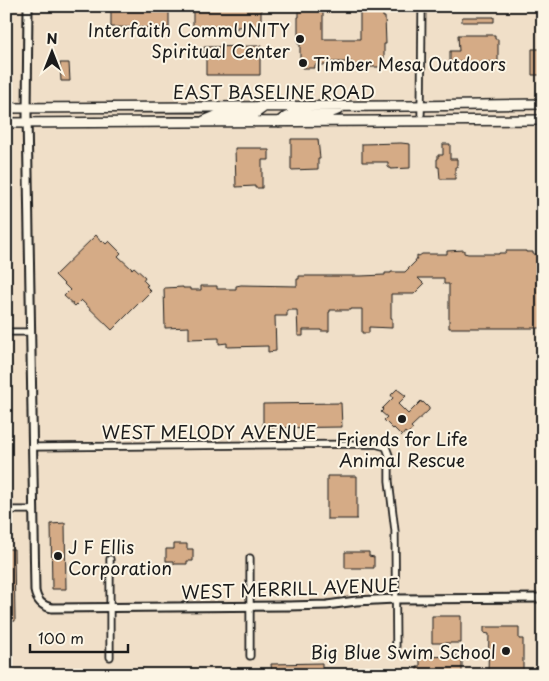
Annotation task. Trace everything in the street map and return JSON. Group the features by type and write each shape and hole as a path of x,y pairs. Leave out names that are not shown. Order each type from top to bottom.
{"main road":[{"name":"EAST BASELINE ROAD","path":"6,123 27,115 264,107 343,106 421,110 543,104"},
{"path":"279,122 284,117 293,114 328,113 336,111 343,106"},
{"path":"199,123 216,116 253,115 264,107"},
{"name":"EAST BASELINE ROAD","path":"6,108 27,115 199,123 543,120"}],"street":[{"path":"6,510 34,510 27,115 28,6"},
{"path":"421,110 422,6"},
{"path":"6,332 31,332"},
{"name":"WEST MELODY AVENUE","path":"33,447 376,444 386,447 389,455 389,481 395,531 395,599"},
{"name":"WEST MERRILL AVENUE","path":"34,510 35,591 40,603 46,607 250,606 327,604 395,599 543,598"},
{"path":"250,558 250,656"},
{"path":"110,559 110,657"},
{"path":"395,599 396,654"}],"building":[{"path":"87,6 169,6 169,28 111,27 111,11 87,11"},
{"path":"193,6 261,6 261,28 255,29 255,26 237,27 237,29 199,27 199,29 193,29"},
{"path":"299,6 323,6 323,39 360,39 360,6 383,6 386,44 384,44 382,67 367,67 367,64 352,65 352,62 331,62 331,65 315,65 315,68 302,68 300,44 298,44"},
{"path":"462,17 494,17 494,22 462,22"},
{"path":"458,35 495,35 495,39 498,39 498,62 450,62 450,51 459,51"},
{"path":"261,46 260,75 206,75 206,53 204,53 204,47"},
{"path":"532,49 543,49 543,75 532,75"},
{"path":"60,63 69,63 70,81 61,81"},
{"path":"291,139 318,139 320,159 318,159 318,169 291,170"},
{"path":"362,144 410,144 410,168 391,169 388,168 388,162 362,162"},
{"path":"443,144 450,144 450,159 457,159 455,179 440,179 437,159 438,155 443,155"},
{"path":"235,148 262,148 262,150 269,150 269,160 262,160 262,188 255,188 255,186 236,187"},
{"path":"96,235 106,244 109,241 121,253 118,256 132,269 134,267 145,277 143,280 151,291 112,330 81,300 75,306 64,296 70,290 55,275"},
{"path":"464,250 464,253 468,254 499,254 506,253 506,251 526,251 533,252 533,254 543,254 543,328 449,328 449,284 444,284 444,278 418,278 424,284 414,294 391,294 392,328 369,327 369,333 362,333 362,309 330,310 329,331 303,330 303,336 298,336 297,310 287,310 287,316 275,316 276,351 268,352 268,346 227,347 227,343 219,344 219,338 189,339 189,327 165,328 164,288 183,287 190,288 190,290 201,290 201,286 217,286 217,289 236,289 236,286 241,285 297,286 299,276 385,275 385,273 391,272 405,272 416,261 417,255 447,254 447,251"},
{"name":"Friends for Life Animal Rescue","path":"397,389 406,396 398,404 408,414 421,401 429,408 411,427 413,429 407,434 405,432 402,436 384,420 387,417 381,412 393,398 391,395"},
{"path":"341,403 342,427 263,428 263,404"},
{"path":"327,476 357,476 357,519 327,519"},
{"name":"J F Ellis Corporation","path":"65,523 66,589 52,589 51,524"},
{"path":"174,544 187,544 187,549 193,549 193,561 187,561 187,564 174,564 174,561 166,561 166,549 174,549"},
{"path":"6,549 14,549 15,621 6,622"},
{"path":"345,552 369,552 369,556 374,557 374,568 345,568"},
{"path":"432,616 461,616 461,643 432,643"},
{"name":"Big Blue Swim School","path":"484,627 519,627 519,639 523,639 523,673 488,673 489,634 484,633"},
{"path":"462,656 462,675 417,675 417,667 420,667 420,657"},
{"path":"322,663 322,675 272,675 271,664"}],"place":[{"name":"Interfaith CommUNITY Spiritual Center","path":"300,39"},
{"name":"Timber Mesa Outdoors","path":"303,63"},
{"name":"Friends for Life Animal Rescue","path":"402,419"},
{"name":"J F Ellis Corporation","path":"58,556"},
{"name":"Big Blue Swim School","path":"506,651"}]}
